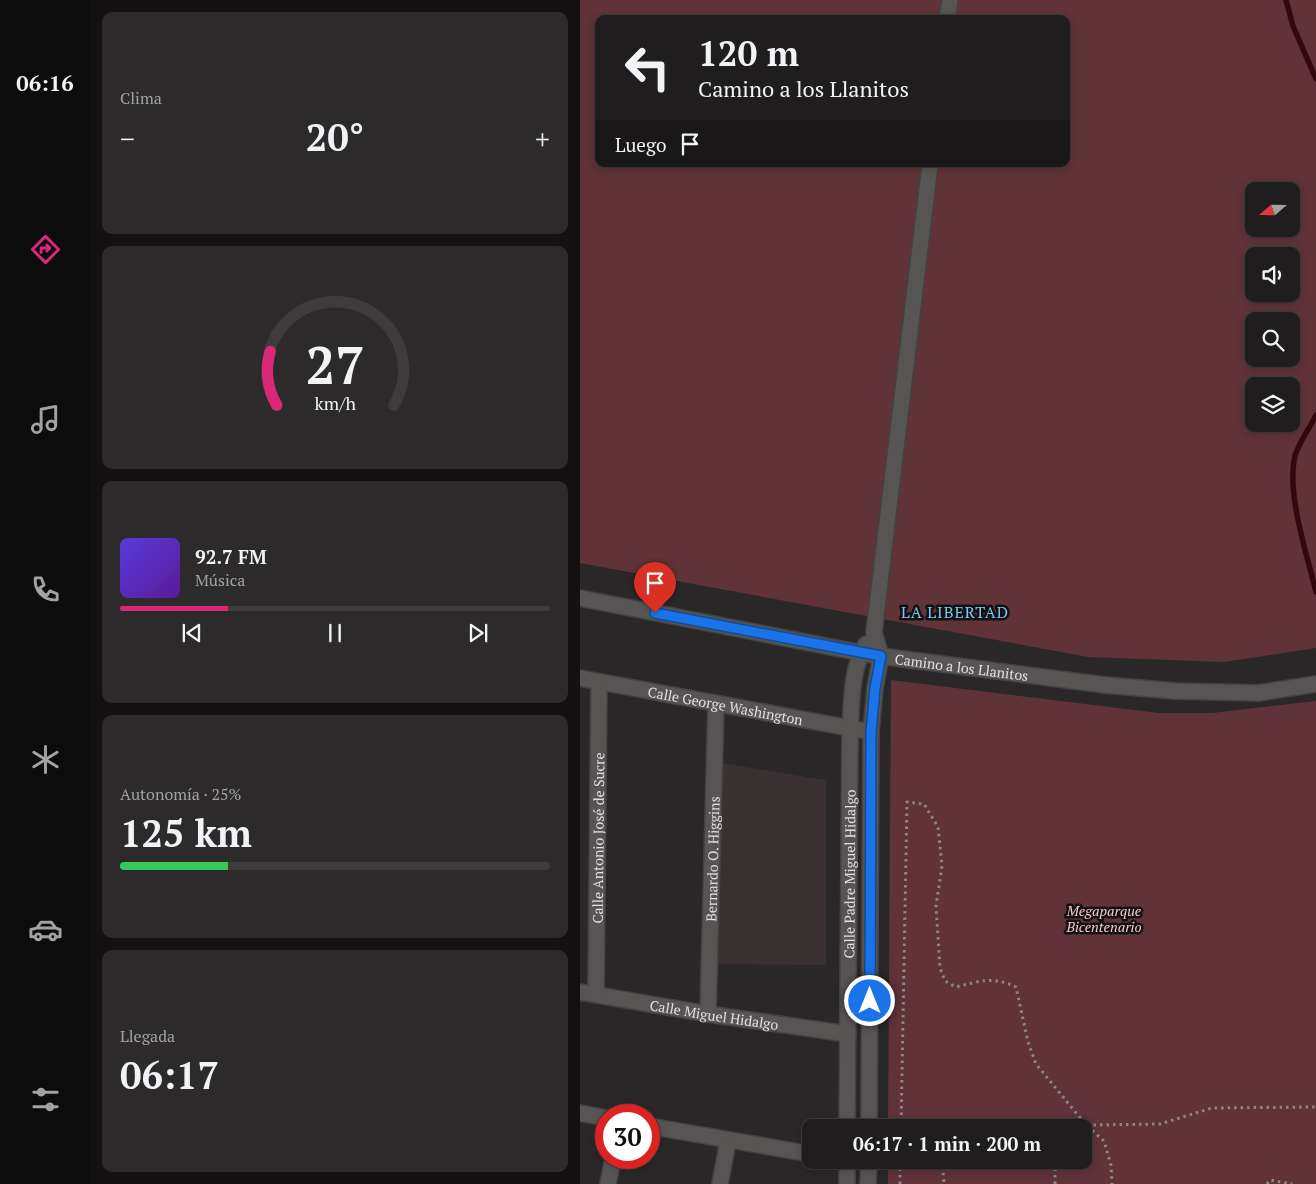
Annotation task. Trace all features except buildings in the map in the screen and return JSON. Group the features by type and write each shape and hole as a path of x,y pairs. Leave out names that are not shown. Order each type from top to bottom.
{"street":[{"path":"948,15 950,0"},
{"path":"881,656 874,632 930,167"},
{"name":"Camino a los Llanitos","path":"580,598 861,653 1105,685 1175,692 1258,693 1316,684"},
{"name":"Calle Padre Miguel Hidalgo","path":"847,1119 850,728 853,686 861,653 874,632"},
{"name":"Calle Padre Miguel Hidalgo","path":"869,1119 871,732 875,688 881,656"},
{"name":"Calle George Washington","path":"580,678 871,732"},
{"name":"Calle Antonio José de Sucre","path":"596,994 599,682"},
{"name":"Bernardo O. Higgins","path":"708,1014 716,703"},
{"name":"Calle Miguel Hidalgo","path":"580,992 708,1014 848,1034"},
{"path":"580,1113 595,1116"},
{"path":"660,1128 802,1153"},
{"path":"720,1184 728,1141"},
{"path":"608,1184 610,1169"},
{"path":"847,1169 847,1184"},
{"path":"868,1184 869,1169"}],"path":[{"path":"901,1119 907,802 924,804 938,827 942,866 936,906 940,968 945,981 956,987 985,980 1002,980 1016,987 1028,1042 1036,1064 1081,1119"},
{"path":"1092,1125 1160,1124 1212,1108 1316,1107"},
{"path":"1092,1130 1104,1141 1111,1165 1112,1184"},
{"path":"900,1169 900,1184"},
{"path":"943,1169 944,1184"},
{"path":"1054,1184 1055,1169"},
{"path":"1268,1184 1270,1180 1286,1181 1292,1184"}],"shaded area":[{"path":"721,763 826,780 826,965 718,964"}],"green space":[{"path":"580,0 1316,0 1316,648 1224,662 1088,657 580,563"},
{"name":"Megaparque Bicentenario","path":"891,680 1159,713 1212,713 1316,701 1316,1184 888,1184 888,1169 1092,1169 1092,1119 888,1119"}],"waterway":[{"path":"1286,0 1293,26 1316,79"},
{"path":"1316,415 1297,451 1293,471 1295,505 1316,592"}],"district":[{"name":"LA LIBERTAD","path":"955,612"}],"route":[{"path":"655,613 881,656 875,688 871,732 870,1001"}]}
